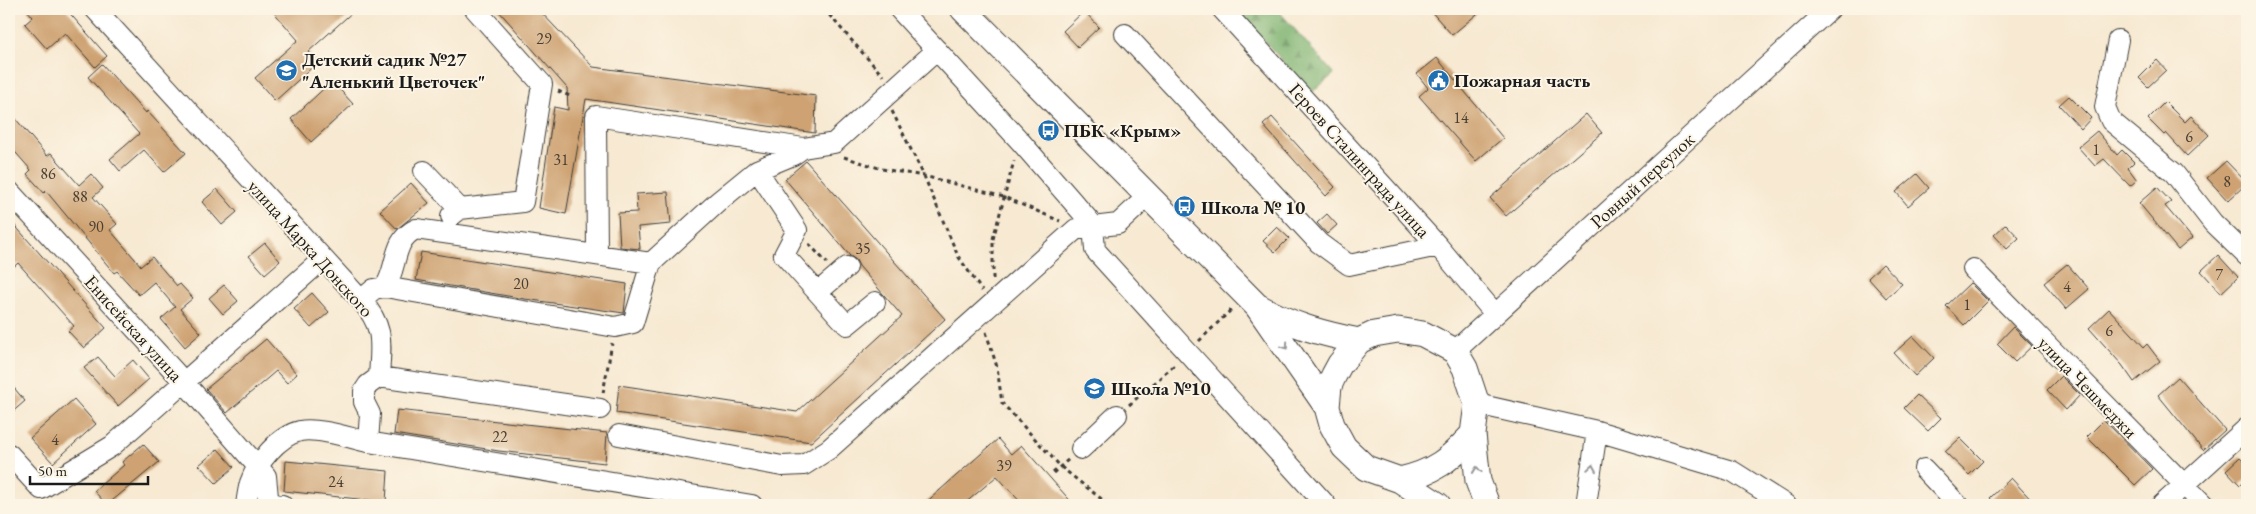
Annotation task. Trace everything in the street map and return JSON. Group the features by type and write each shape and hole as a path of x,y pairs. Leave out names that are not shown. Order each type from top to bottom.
{"main road":[{"path":"963,9 1251,301 1327,407 1336,436 1355,458 1366,468 1400,480 1438,505"},
{"path":"1251,301 1282,320 1308,330 1359,341"},
{"path":"1327,407 1329,386 1334,375 1340,364 1359,341 1384,331 1398,330 1423,334 1455,351 1466,368 1477,404 1472,434 1478,481 1487,505"},
{"path":"1400,480 1421,475 1437,468 1454,454 1472,434"}],"street":[{"name":"улица Марка Донского","path":"95,9 374,315 381,340 379,377"},
{"path":"434,231 460,209 523,202 542,84 475,9"},
{"path":"899,9 1020,141 1085,227 1095,250 1187,354 1326,505"},
{"name":"Героев Сталинграда улица","path":"1222,9 1438,246 1495,314"},
{"name":"Ровный переулок","path":"1455,351 1830,9"},
{"path":"1125,34 1319,243 1349,265 1438,246"},
{"path":"2118,40 2105,107 2111,121 2174,173 2213,223 2247,256"},
{"path":"361,300 374,289 385,287 615,327 633,323 651,263 718,201 757,170 809,148 834,143 937,50"},
{"path":"597,255 596,116 809,148"},
{"path":"424,170 460,209"},
{"path":"757,170 797,230 784,255 847,324 875,302"},
{"name":"Енисейская улица","path":"9,191 185,383 258,466 266,476 268,497 273,504 282,505"},
{"path":"619,435 782,466 804,464 829,449 1085,227 1118,224 1148,197"},
{"path":"385,287 393,272 399,244 408,233 416,230 434,231 651,263"},
{"path":"9,454 41,490 112,446 323,259"},
{"name":"улица Чешмеджи","path":"1973,269 2204,505"},
{"path":"818,292 842,271"},
{"path":"368,442 370,414 364,402 364,391 368,385 379,377 600,409"},
{"path":"1477,404 1597,431 1732,471 1786,505"},
{"path":"1081,449 1117,415"},
{"path":"2162,505 2247,428"},
{"path":"246,505 250,484 258,466 282,441 299,431 310,431 752,505"},
{"path":"1586,505 1597,431"},
{"path":"1924,468 1958,505"}],"path":[{"path":"824,9 890,93 958,256 987,310"},
{"path":"1020,141 993,239 987,310 1002,403 1060,467 1109,505"},
{"path":"809,148 882,170 924,176 1004,197 1085,227"},
{"path":"797,230 842,271"},
{"path":"1117,415 1251,301"},
{"path":"600,409 615,327"},
{"path":"422,505 435,505"}],"green space":[{"path":"1236,9 1277,9 1334,74 1311,93"}],"building":[{"path":"26,9 66,9 107,56 95,67 65,33 47,49 25,24 33,17"},
{"name":"Детский садик №27 \"Аленький Цветочек\"","path":"271,9 356,9 308,52 317,63 275,101 255,78 298,40"},
{"path":"497,9 538,9 593,67 816,96 815,133 586,99 566,214 539,208 554,107 568,110 567,88"},
{"path":"1429,9 1483,9 1452,35"},
{"path":"1084,11 1099,27 1078,47 1063,31"},
{"path":"1437,58 1503,138 1476,161 1419,96 1428,88 1417,74"},
{"path":"2157,60 2166,70 2148,87 2139,78"},
{"path":"102,64 146,113 147,111 186,153 164,172 144,150 120,171 110,159 139,134 88,77"},
{"path":"332,81 353,104 311,142 291,119"},
{"path":"2069,96 2091,118 2081,129 2059,105"},
{"path":"2165,102 2185,122 2191,116 2209,135 2187,156 2166,133 2164,135 2148,119"},
{"path":"9,111 47,156 51,153 79,185 91,174 103,188 93,197 117,224 110,230 141,266 152,257 177,286 180,284 193,298 180,309 201,333 185,347 161,319 175,307 154,282 139,295 117,271 114,273 46,191 44,193 27,174 31,170 9,145"},
{"path":"1586,114 1602,133 1506,216 1490,198"},
{"path":"1272,117 1335,187 1326,196 1263,125"},
{"path":"2097,131 2117,155 2122,150 2134,162 2128,168 2137,180 2130,186 2104,159 2095,166 2078,147"},
{"path":"806,161 945,319 811,442 616,413 619,385 797,412 902,316 785,179"},
{"path":"2226,161 2247,183 2228,201 2207,178"},
{"path":"1917,174 1929,188 1908,206 1896,192"},
{"path":"411,183 429,203 397,229 380,211"},
{"path":"2157,187 2171,202 2165,206 2192,238 2178,250 2139,203"},
{"path":"217,189 237,212 222,225 202,202"},
{"path":"668,192 671,224 638,227 640,249 620,247 618,213 637,212 636,194"},
{"path":"1327,214 1337,225 1327,234 1317,223"},
{"path":"9,219 106,328 84,348 68,331 74,326 18,263 9,271"},
{"path":"2006,224 2019,238 2007,249 1994,235"},
{"path":"1277,227 1289,238 1275,252 1263,241"},
{"path":"265,243 280,261 265,274 249,256"},
{"path":"421,252 627,284 624,313 525,299 416,280"},
{"path":"2218,255 2238,277 2221,293 2201,271"},
{"path":"1883,264 1902,284 1886,298 1868,278"},
{"path":"2067,264 2089,289 2066,309 2044,283"},
{"path":"1970,283 1988,301 1964,325 1946,306"},
{"path":"224,285 238,301 223,314 209,298"},
{"path":"312,293 329,312 311,328 294,309"},
{"path":"2109,309 2144,347 2147,344 2160,361 2134,382 2122,365 2089,328"},
{"path":"2013,327 2032,346 2015,362 1997,344"},
{"path":"1913,336 1934,358 1915,376 1894,353"},
{"path":"266,339 297,374 287,383 276,371 227,413 206,389"},
{"path":"98,357 115,376 133,360 149,379 118,406 84,368"},
{"path":"2061,376 2080,395 2066,410 2047,390"},
{"path":"2178,377 2225,430 2203,450 2158,395"},
{"path":"9,382 25,401 9,415"},
{"path":"1917,395 1941,418 1928,431 1904,408"},
{"path":"74,399 96,424 53,463 30,438"},
{"path":"397,410 607,433 605,463 499,451 394,434"},
{"path":"2104,420 2152,469 2135,485 2087,437"},
{"path":"1960,438 1983,461 1969,475 1945,452"},
{"path":"998,439 1011,454 1021,445 1074,505 1023,505 997,476 963,505 923,505"},
{"path":"143,444 159,462 107,505 94,491 124,465 122,462"},
{"path":"218,449 234,467 216,483 199,465"},
{"path":"2240,457 2247,464 2247,478 2240,485 2226,470"},
{"path":"286,461 388,471 386,502 284,491"},
{"path":"2011,478 2036,505 1997,505 1990,498"}],"place":[{"name":"Детский садик №27 \"Аленький Цветочек\"","path":"286,70"},
{"name":"Пожарная часть","path":"1438,80"},
{"name":"ПБК «Крым»","path":"1048,130"},
{"name":"Школа № 10","path":"1185,207"},
{"name":"Школа №10","path":"1095,388"}]}
